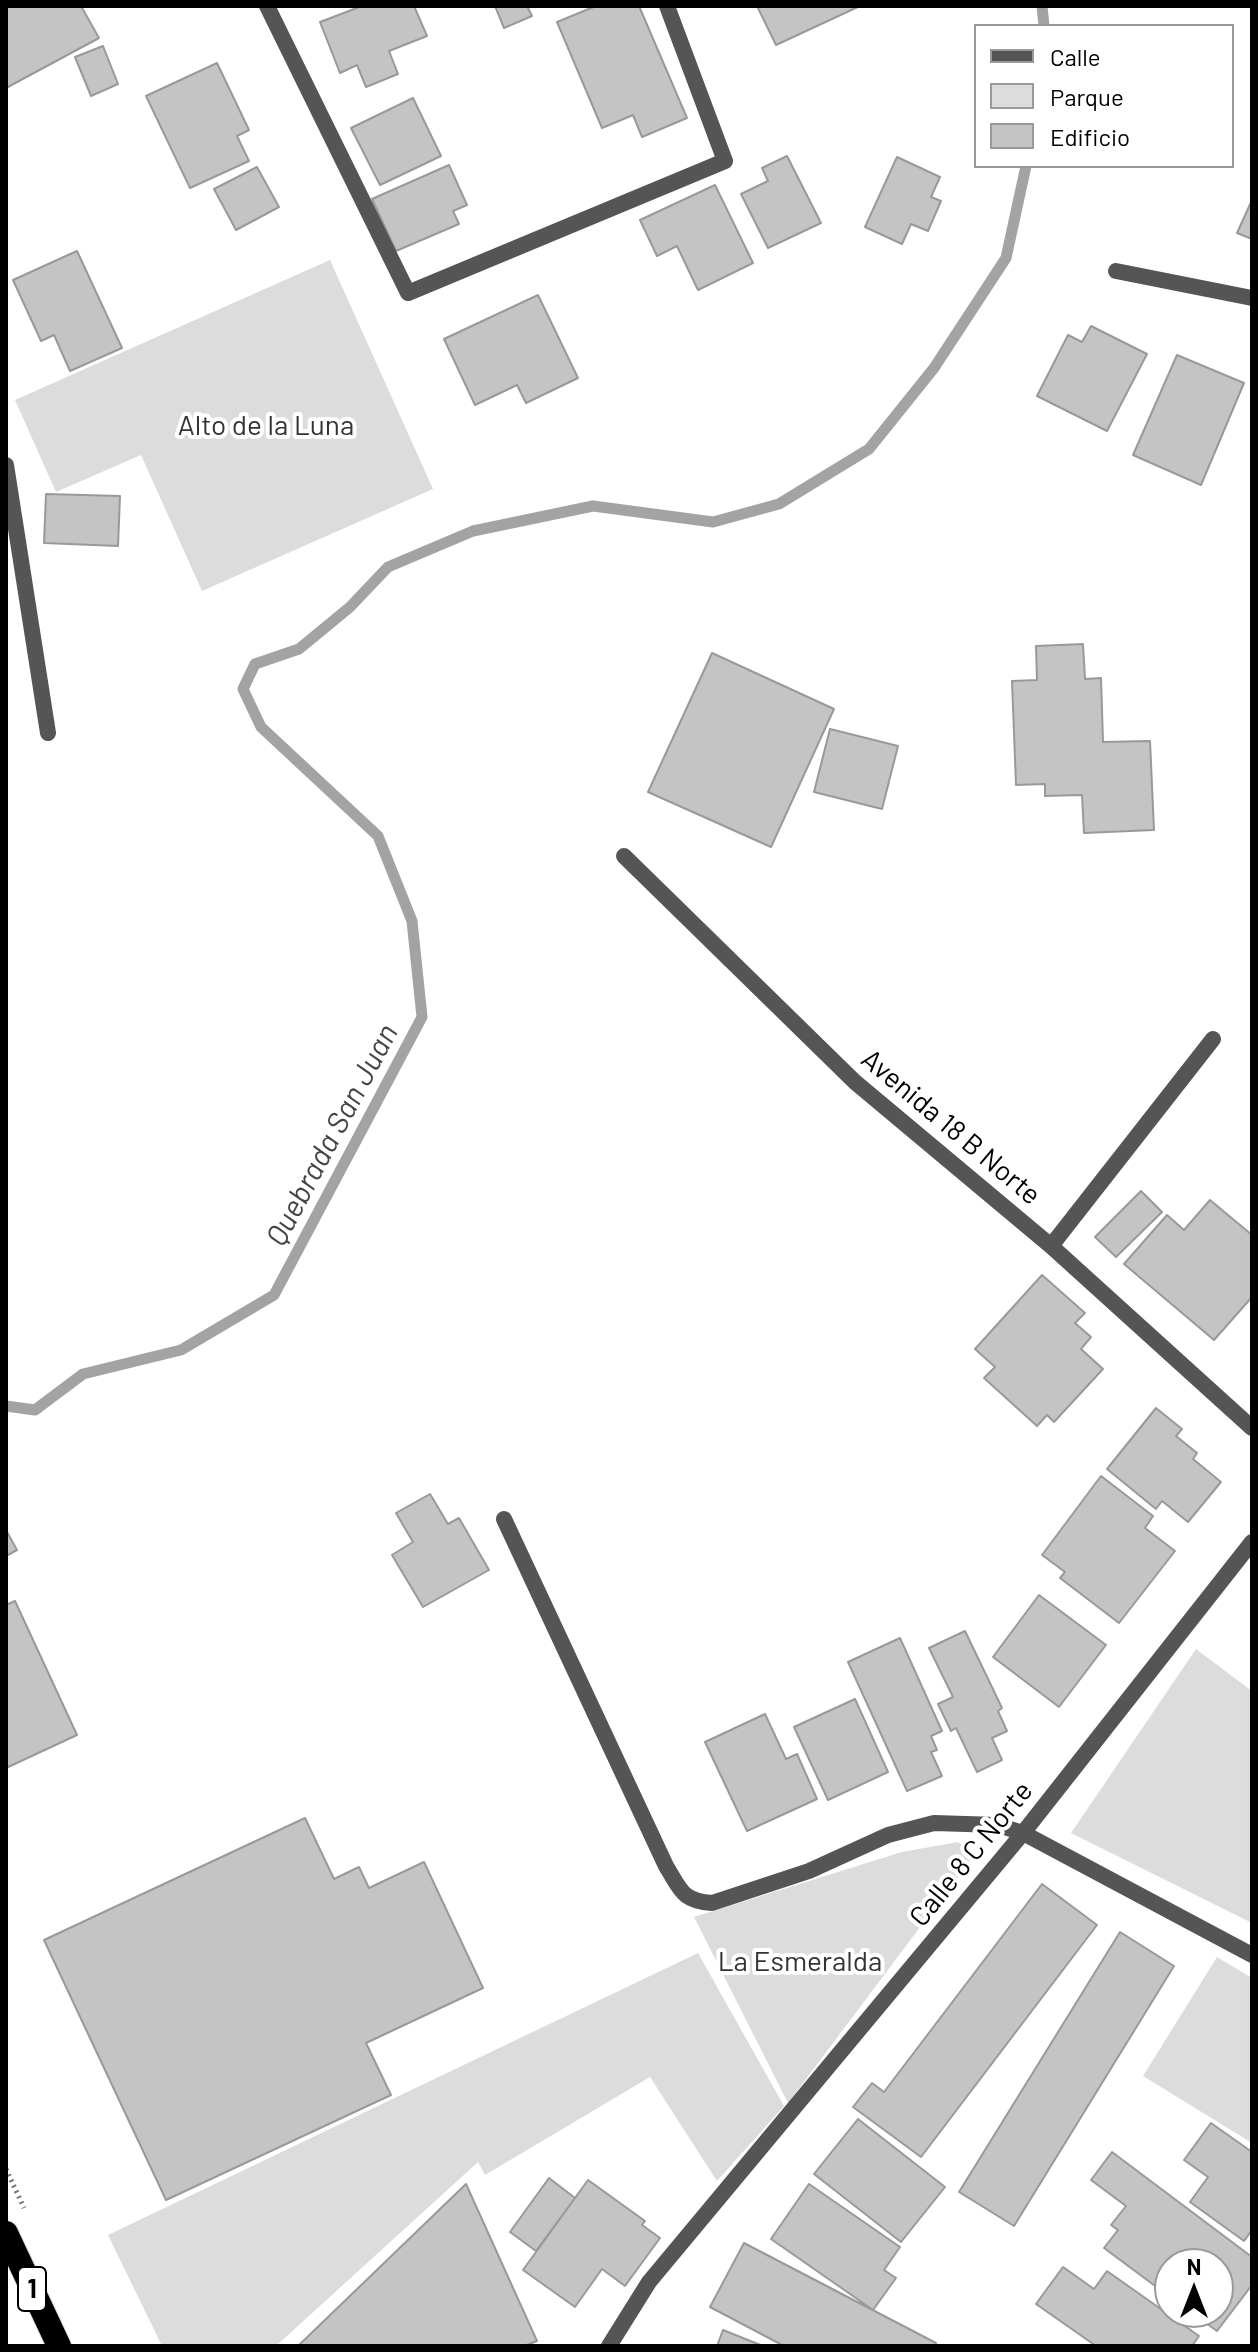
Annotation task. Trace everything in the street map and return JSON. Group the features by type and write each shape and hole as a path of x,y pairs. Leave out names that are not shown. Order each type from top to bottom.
{"highway":[{"name":"1","path":"6,2233 59,2346"}],"street":[{"path":"267,6 408,293 725,161 667,6"},
{"path":"1116,271 1252,298"},
{"path":"6,465 48,733"},
{"name":"Avenida 18 B Norte","path":"624,856 855,1082 1051,1246 1252,1428"},
{"path":"1051,1246 1213,1039"},
{"path":"504,1519 666,1866 686,1897 712,1903 798,1875 888,1835 934,1823 998,1825 1023,1833 1252,1955"},
{"name":"Calle 8 C Norte","path":"609,2346 649,2282 1023,1833 1252,1542"}],"green space":[{"name":"Alto de la Luna","path":"330,260 433,489 202,591 141,455 56,492 15,400"},
{"path":"1196,1649 1252,1691 1252,1923 1071,1833"},
{"name":"La Esmeralda","path":"958,1842 975,1854 788,2103 694,1917 902,1852"},
{"path":"698,1953 784,2106 717,2181 650,2077 485,2175 478,2162 276,2346 162,2346 108,2235"},
{"path":"1217,1957 1252,1978 1252,2143 1143,2076"}],"building":[{"path":"6,6 81,6 99,38 6,88"},
{"path":"362,6 414,6 427,36 389,51 398,74 366,87 357,65 340,73 320,22"},
{"path":"495,6 527,6 532,16 504,28"},
{"path":"596,6 639,6 687,118 642,137 633,115 602,128 557,22"},
{"path":"757,6 860,6 776,45"},
{"path":"103,46 118,84 91,96 75,57"},
{"path":"217,63 249,130 237,136 249,161 190,188 146,96"},
{"path":"413,98 441,156 380,185 351,128"},
{"path":"787,156 821,223 768,248 741,194 768,181 762,168"},
{"path":"897,157 940,177 931,197 941,201 928,231 911,224 902,244 865,227"},
{"path":"449,165 467,205 453,211 459,224 396,251 372,199"},
{"path":"257,167 279,207 236,230 214,189"},
{"path":"715,185 753,263 698,290 677,246 657,256 640,220"},
{"path":"1252,200 1252,239 1237,233"},
{"path":"77,251 122,348 70,371 54,335 41,341 13,280"},
{"path":"538,295 578,378 526,403 517,385 475,405 444,339"},
{"path":"1091,326 1147,354 1107,431 1037,396 1068,335 1082,342"},
{"path":"1177,355 1244,383 1201,485 1133,455"},
{"path":"46,494 120,496 118,546 44,543"},
{"path":"1083,644 1085,679 1101,678 1103,742 1150,741 1154,830 1084,833 1082,795 1045,796 1045,784 1016,785 1012,681 1037,680 1036,646"},
{"path":"712,653 834,709 771,847 648,792"},
{"path":"830,729 898,746 882,809 814,792"},
{"path":"1141,1191 1162,1212 1116,1257 1095,1237"},
{"path":"1210,1200 1252,1235 1252,1297 1214,1340 1124,1264 1167,1215 1184,1230"},
{"path":"1042,1275 1085,1313 1075,1323 1091,1337 1081,1349 1103,1369 1054,1422 1047,1415 1037,1426 984,1378 995,1367 975,1349"},
{"path":"1156,1408 1182,1429 1176,1436 1197,1453 1193,1459 1221,1482 1188,1522 1162,1501 1156,1509 1107,1469"},
{"path":"1101,1476 1153,1516 1145,1528 1175,1551 1119,1623 1060,1578 1065,1572 1042,1555"},
{"path":"430,1494 448,1524 459,1518 489,1570 423,1607 392,1555 413,1542 396,1513"},
{"path":"6,1530 17,1550 6,1556"},
{"path":"1039,1595 1106,1645 1059,1707 993,1657"},
{"path":"15,1601 77,1735 6,1768 6,1605"},
{"path":"965,1631 1002,1708 998,1711 1007,1731 992,1738 1002,1760 977,1772 956,1728 951,1731 938,1704 953,1697 929,1648"},
{"path":"900,1638 942,1731 931,1736 937,1750 931,1752 942,1776 907,1791 848,1662"},
{"path":"855,1699 888,1772 828,1800 794,1727"},
{"path":"765,1714 786,1759 797,1754 817,1799 747,1831 705,1742"},
{"path":"305,1818 334,1879 359,1867 369,1888 424,1862 483,1988 366,2043 391,2095 166,2200 44,1940"},
{"path":"1042,1884 1097,1925 921,2157 853,2107 872,2083 884,2092"},
{"path":"1120,1932 1174,1966 1014,2226 959,2192"},
{"path":"858,2119 945,2187 901,2242 814,2174"},
{"path":"1211,2123 1252,2152 1252,2230 1244,2241 1190,2202 1208,2177 1184,2160"},
{"path":"1112,2152 1252,2257 1252,2285 1234,2309 1234,2248 1154,2248 1154,2285 1104,2248 1118,2230 1111,2225 1126,2206 1091,2180"},
{"path":"549,2178 575,2198 536,2251 510,2232"},
{"path":"588,2180 645,2221 642,2225 660,2238 625,2286 602,2269 575,2307 523,2270"},
{"path":"466,2184 537,2341 524,2346 298,2346"},
{"path":"809,2184 900,2247 884,2270 896,2278 873,2310 771,2239"},
{"path":"744,2243 936,2343 935,2346 784,2346 710,2307"},
{"path":"1063,2267 1094,2289 1107,2271 1154,2304 1154,2328 1188,2328 1199,2336 1192,2346 1096,2346 1036,2304"},
{"path":"723,2330 763,2346 717,2346"}],"waterway":[{"name":"Quebrada San Juan","path":"1042,6 1044,24"},
{"name":"Quebrada San Juan","path":"6,1406 35,1410 83,1374 181,1350 274,1295 422,1017 412,921 378,836 261,727 243,689 255,664 299,649 350,607 388,567 473,531 593,506 713,522 779,504 869,449 934,368 1006,258 1026,168"}]}
